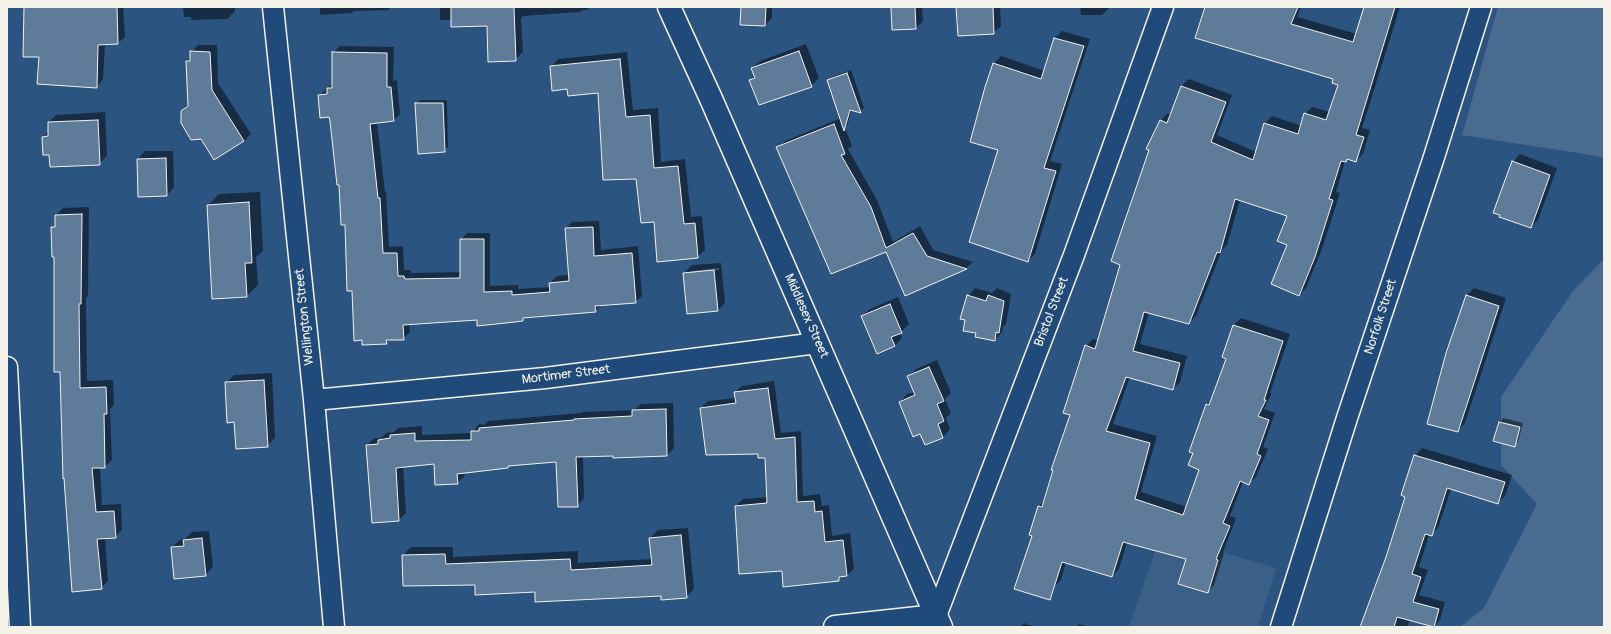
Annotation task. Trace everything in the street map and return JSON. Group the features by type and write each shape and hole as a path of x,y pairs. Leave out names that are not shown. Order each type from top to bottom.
{"street":[{"name":"Wellington Street","path":"273,7 314,400 334,627"},
{"name":"Middlesex Street","path":"669,7 712,101 938,621"},
{"name":"Bristol Street","path":"938,621 1074,255 1163,7"},
{"name":"Norfolk Street","path":"1281,627 1347,418 1434,157 1482,7"},
{"name":"Mortimer Street","path":"314,400 545,378 817,343"},
{"path":"7,367 20,627"},
{"path":"835,627 938,621"}],"shaded area":[{"path":"1498,7 1604,7 1604,159 1597,156 1462,135"},
{"path":"1604,259 1604,627 1460,627 1484,608 1537,504 1501,465 1501,397 1573,291"},
{"path":"1161,534 1276,568 1258,627 1129,627"}],"building":[{"path":"24,7 117,7 118,44 98,45 97,88 37,84 39,57 23,57"},
{"path":"451,7 514,7 516,61 488,62 487,26 451,27"},
{"path":"741,7 766,7 765,26 740,25"},
{"path":"891,7 915,7 916,29 892,30"},
{"path":"956,7 993,7 994,34 958,36"},
{"path":"1205,7 1298,7 1291,24 1353,42 1364,7 1395,7 1356,135 1364,137 1356,162 1347,159 1346,162 1341,161 1329,199 1333,200 1315,257 1299,296 1271,284 1287,245 1277,241 1287,216 1235,199 1220,253 1217,252 1189,324 1144,312 1133,351 1180,363 1173,390 1126,377 1106,431 1150,443 1135,499 1183,515 1199,470 1188,465 1193,453 1189,452 1206,404 1209,405 1226,359 1222,357 1233,325 1283,341 1264,400 1266,400 1258,416 1269,420 1257,454 1261,456 1249,485 1240,481 1223,523 1230,526 1216,559 1218,560 1208,593 1178,584 1186,559 1123,542 1112,577 1062,562 1050,600 1014,589 1032,536 1029,535 1038,506 1042,507 1053,470 1051,470 1070,415 1063,413 1085,345 1095,349 1120,265 1111,261 1149,150 1146,149 1160,120 1167,123 1181,86 1226,102 1211,142 1253,160 1264,123 1298,134 1304,113 1326,120 1338,85 1332,83 1333,79 1195,38"},
{"path":"1054,38 1084,46 1044,168 1056,171 1028,262 969,242 998,150 970,142 993,63 1041,79"},
{"path":"190,51 210,52 212,90 244,141 214,160 201,139 191,140 181,123 181,111 188,106 186,61 190,61"},
{"path":"799,51 812,87 759,105 749,80 755,78 751,68"},
{"path":"332,52 387,53 387,87 391,87 394,121 370,124 378,198 380,198 383,253 397,253 398,276 404,276 405,279 460,278 460,239 484,239 484,292 512,291 512,295 550,292 549,283 569,281 565,228 593,227 594,256 632,253 636,303 595,306 596,312 523,318 523,321 477,326 477,320 403,325 404,340 386,340 387,344 362,345 362,340 354,341 352,291 347,291 345,225 341,225 339,185 337,185 330,121 329,117 320,118 318,95 327,94 327,88 332,88"},
{"path":"620,59 626,117 650,115 654,168 678,166 684,224 695,223 698,258 657,262 654,222 641,223 636,179 603,180 598,93 568,96 567,89 552,91 550,66"},
{"path":"847,73 861,113 850,110 844,131 827,80"},
{"path":"415,103 443,103 445,152 418,154"},
{"path":"98,120 100,165 50,167 49,155 43,155 42,137 48,136 48,122"},
{"path":"834,124 845,154 841,155 871,207 886,248 913,233 927,256 967,269 905,296 886,252 831,274 776,147"},
{"path":"166,158 167,196 138,197 137,159"},
{"path":"1512,161 1550,175 1531,228 1499,217 1500,215 1493,213"},
{"path":"249,202 252,263 245,263 247,297 212,299 207,205"},
{"path":"82,214 81,304 79,304 80,388 106,387 107,414 104,414 105,468 92,468 96,512 114,511 116,538 97,539 102,589 72,592 64,478 63,479 60,372 54,372 54,257 52,257 51,227 55,227 55,215"},
{"path":"714,270 718,311 687,314 683,273"},
{"path":"967,295 986,301 988,295 1004,301 999,333 996,332 995,341 975,337 976,333 963,331 965,320 960,319"},
{"path":"1466,295 1499,306 1458,432 1427,424 1446,353"},
{"path":"890,304 902,333 891,337 895,346 877,354 861,316"},
{"path":"929,367 944,401 937,404 944,421 938,424 943,438 925,445 920,434 913,437 899,402 915,395 907,376"},
{"path":"264,380 268,447 236,449 234,422 227,423 225,382"},
{"path":"768,388 775,439 795,437 797,502 814,501 815,512 822,511 825,542 843,540 847,576 839,577 839,581 783,587 782,571 739,574 735,506 767,503 765,458 758,458 758,454 706,455 700,408 736,403 734,392"},
{"path":"666,409 667,456 613,458 613,456 576,457 578,507 558,507 556,462 508,466 508,468 457,474 458,484 435,485 434,464 396,468 399,521 372,523 366,445 378,444 378,440 390,438 390,435 415,433 415,441 471,440 471,431 479,431 479,428 574,419 632,416 632,410"},
{"path":"1499,422 1520,427 1515,447 1493,441"},
{"path":"1414,455 1505,482 1498,504 1447,488 1432,536 1425,534 1412,574 1421,577 1413,602 1439,609 1434,627 1397,617 1394,627 1360,627 1386,557 1405,497 1401,495"},
{"path":"681,535 687,598 661,600 661,596 535,602 535,592 475,595 475,585 403,586 402,555 445,554 446,564 570,559 571,570 652,565 649,538"},
{"path":"202,538 206,576 174,579 171,547 184,546 183,540"}]}
